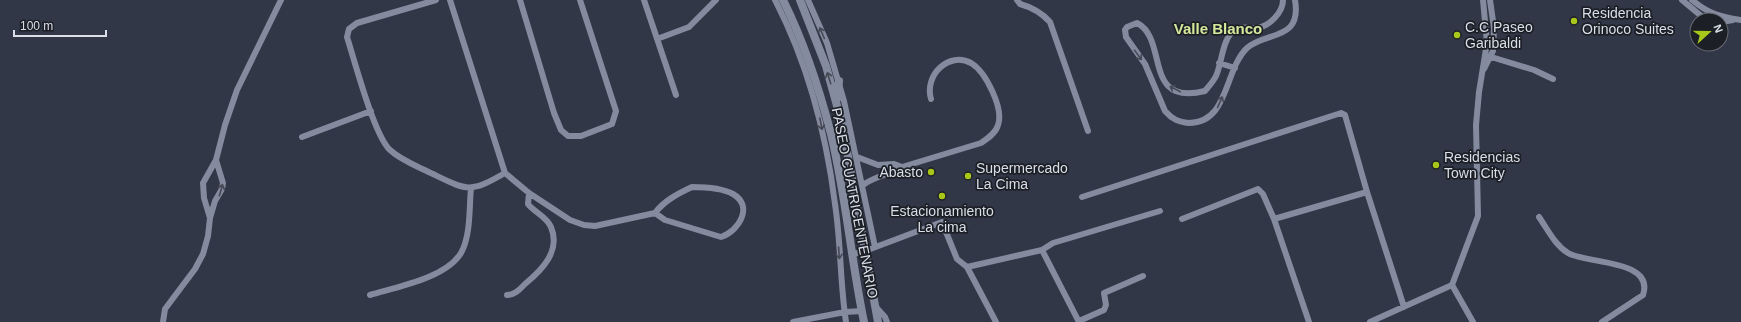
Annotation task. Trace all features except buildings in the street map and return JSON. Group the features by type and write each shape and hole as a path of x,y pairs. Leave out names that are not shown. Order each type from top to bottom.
{"street":[{"path":"210,218 204,198 203,183 216,160 225,125 237,90 281,0"},
{"path":"436,0 357,23 349,29 347,37 378,132 390,150 408,162 460,187 471,188 488,183 506,173"},
{"path":"450,0 506,173 529,193 570,220 584,225 595,226 655,213 660,206 668,200 692,187 712,189 732,194 739,200 743,209 742,219 737,228 728,235 721,237 665,220 655,213"},
{"path":"520,0 554,113 561,130 568,136 580,136 612,124 616,111 580,0"},
{"path":"644,0 676,95"},
{"path":"657,39 689,27 716,0"},
{"name":"PASEO CUATRICENTENARIO","path":"775,0 789,20 819,93 831,135 864,322"},
{"name":"PASEO CUATRICENTENARIO","path":"783,0 817,103 836,205 846,322"},
{"name":"PASEO CUATRICENTENARIO","path":"800,0 826,66 842,124 878,322"},
{"name":"PASEO CUATRICENTENARIO","path":"808,0 827,43 839,81 863,184 875,247"},
{"path":"1017,0 1020,4 1028,3 1045,16 1050,22 1088,131"},
{"path":"1370,322 1452,285 1478,216 1476,125 1481,74 1487,56 1483,0"},
{"path":"1487,56 1493,51 1494,28 1490,0"},
{"path":"1682,0 1696,12"},
{"path":"1692,0 1705,10 1716,15 1740,20"},
{"path":"1283,1 1295,2 1294,19 1288,29 1248,48 1235,68 1214,112 1200,121 1183,122 1176,120 1165,111 1151,75 1128,40 1125,30 1137,23 1146,30 1155,52 1162,78 1173,89 1186,94 1205,91 1216,75 1232,31 1239,27 1258,28 1268,24 1278,14 1283,1"},
{"path":"1729,21 1740,20"},
{"path":"1487,56 1534,70 1553,79"},
{"path":"863,184 892,173 902,167 981,143 989,138 998,126 1000,115 992,89 983,73 970,63 956,61 936,70 930,80 929,91 931,99"},
{"path":"1220,63 1235,68"},
{"path":"837,104 839,81"},
{"path":"817,103 819,93"},
{"path":"302,137 371,110"},
{"path":"1082,197 1341,113 1346,115 1367,192 1404,307"},
{"path":"857,158 878,165 894,164 902,167"},
{"path":"163,322 165,309 195,269 203,254 208,236 210,218 215,202 220,195 223,183 216,160"},
{"path":"370,295 438,273 451,264 461,252 466,237 471,188"},
{"path":"1182,219 1258,189 1263,194 1274,219 1309,322"},
{"path":"1274,219 1367,192"},
{"path":"508,295 514,294 533,278 546,265 552,253 554,239 552,228 548,222 528,204 529,193"},
{"path":"204,198 215,202"},
{"path":"967,267 1042,250 1054,242 1160,211"},
{"path":"1539,217 1555,242 1569,254 1626,267 1636,272 1642,280 1645,289 1643,295 1602,322"},
{"path":"853,254 865,251 942,222 957,259 967,267 996,322"},
{"path":"1042,250 1079,322 1104,310 1104,292 1142,276"},
{"path":"1452,285 1473,322"},
{"name":"PASEO CUATRICENTENARIO","path":"875,306 885,317 886,322"},
{"path":"793,322 845,312 862,311"}],"place":[{"name":"Residencia Orinoco Suites","path":"1574,21"},
{"name":"C.C Paseo Garibaldi","path":"1457,35"},
{"name":"Residencias Town City","path":"1436,165"},
{"name":"Abasto","path":"931,172"},
{"name":"Supermercado La Cima","path":"968,176"},
{"name":"Estacionamiento La cima","path":"942,196"}],"district":[{"name":"Valle Blanco","path":"1218,28"}]}
